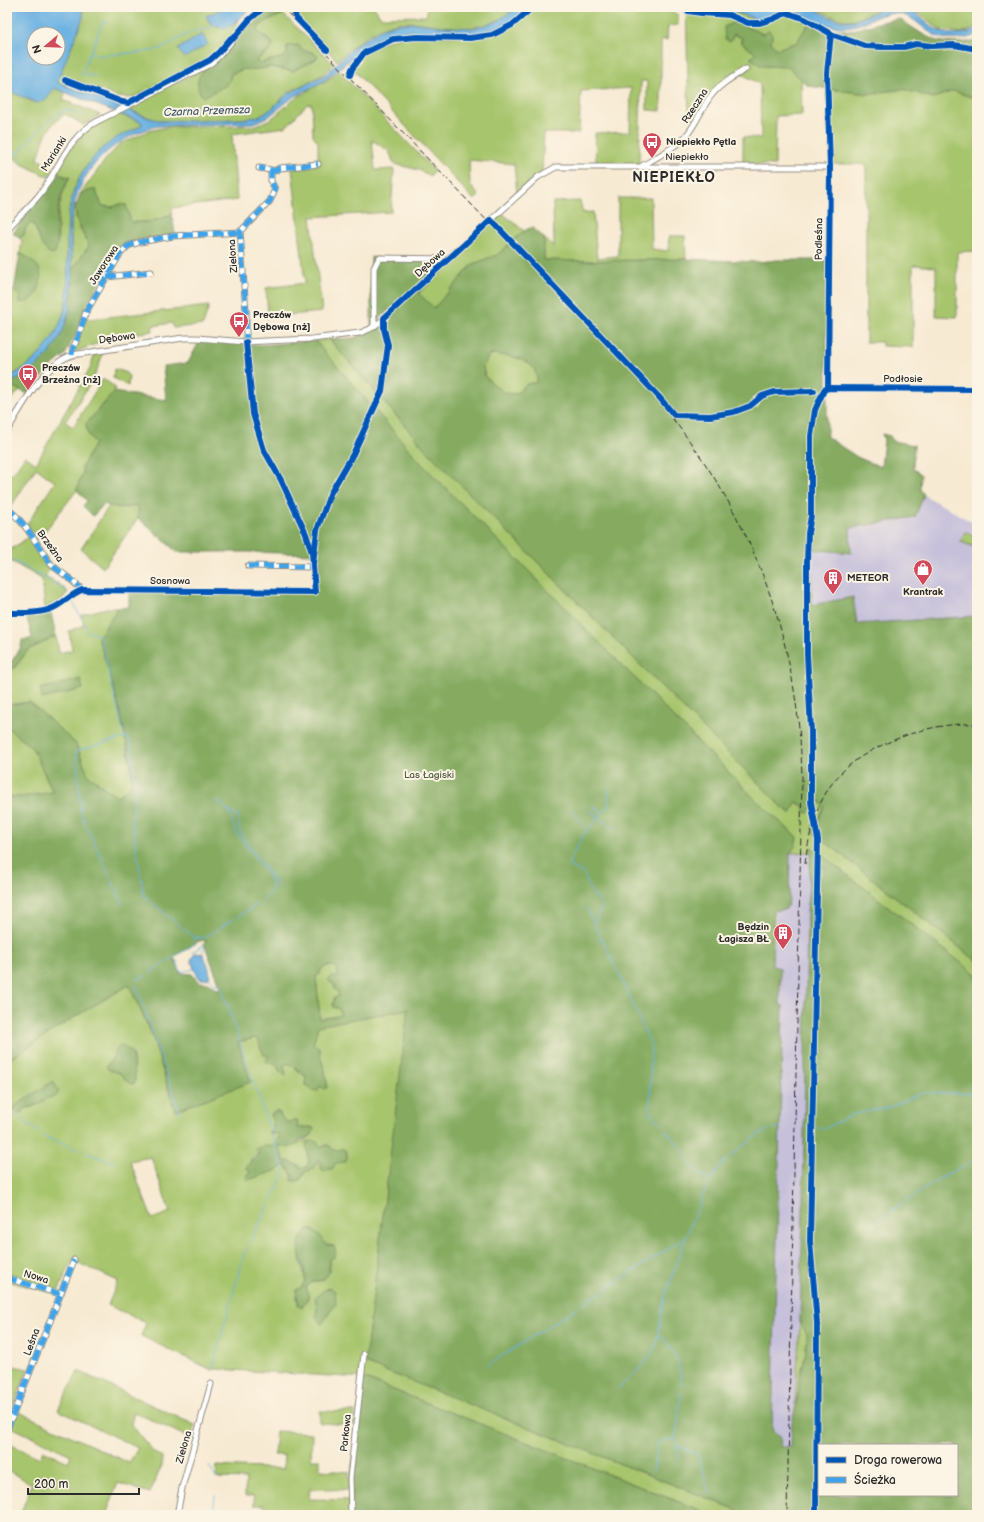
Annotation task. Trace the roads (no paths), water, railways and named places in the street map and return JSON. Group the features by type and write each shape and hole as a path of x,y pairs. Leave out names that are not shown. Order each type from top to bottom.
{"street":[{"name":"Marianki","path":"7,230 39,195 74,139 89,126 210,64 223,52 249,20 265,7"},
{"name":"Rzeczna","path":"640,166 679,143 689,132 711,96 727,80 746,69"},
{"name":"Podleśna","path":"827,91 830,167 828,388"},
{"path":"259,168 270,170 272,172 280,168 318,164"},
{"name":"Niepiekło","path":"509,203 538,177 556,167 830,167"},
{"name":"Zielona","path":"246,342 246,311 240,232 272,197 275,189 271,181 272,172"},
{"name":"Dębowa","path":"7,431 24,402 46,374 60,361 72,355 183,338 246,342 283,341 363,332 374,326 509,203"},
{"name":"Jaworowa","path":"72,355 73,348 86,312 122,250 133,243 152,239 184,235 240,232"},
{"path":"374,326 374,268 380,258 449,259"},
{"path":"107,277 151,272"},
{"name":"Podłosie","path":"828,388 977,389"},
{"name":"Brzeźna","path":"7,508 16,516 35,539 56,569 67,576 82,590"},
{"name":"Sosnowa","path":"82,590 315,592 314,567 248,566"},
{"path":"7,613 44,611 58,606 75,592 82,590"},
{"name":"Leśna","path":"7,1430 74,1260"},
{"name":"Nowa","path":"7,1278 60,1294"},
{"name":"Parkowa","path":"352,1515 350,1478 364,1354"},
{"name":"Zielona","path":"177,1515 182,1488 211,1384"}],"water":[{"path":"7,7 79,7 83,12 83,18 66,60 66,26 26,26 26,66 64,66 57,82 149,118 162,121 246,119 261,116 288,94 325,75 356,45 383,28 397,24 416,23 447,27 474,28 496,22 518,7 529,7 516,19 505,26 481,33 450,34 405,31 386,38 358,53 324,81 293,97 268,117 253,123 157,126 141,131 112,147 90,170 76,199 71,229 72,288 70,306 66,323 60,338 40,363 25,374 7,384 7,378 29,364 48,345 61,322 67,296 67,230 72,199 77,184 88,164 104,147 118,137 142,125 141,122 54,88 47,99 37,103 7,90"},
{"path":"226,7 252,7 238,21 228,27 217,27 210,23 206,16"},
{"path":"689,7 810,7 834,19 849,21 862,18 885,8 892,7 914,12 936,30 942,32 959,34 977,30 977,35 958,39 946,39 934,35 911,18 892,13 845,27 818,23 795,10 790,9 759,20 734,12 701,12"},
{"path":"202,34 208,44 184,58 178,49"},
{"path":"195,953 203,954 209,969 209,978 200,979 195,971 191,960"}],"waterway":[{"path":"91,52 103,21 107,22"},
{"path":"98,77 82,74 90,52 99,56 152,51 164,47 191,32 213,27 213,25"},
{"path":"7,150 14,153 19,152 48,121 65,110 70,110 81,115 83,114"},
{"path":"19,152 21,162"},
{"path":"7,556 60,586 68,593"},
{"path":"71,599 89,632 100,636 124,735 130,741 136,791 132,822 144,896 197,940"},
{"path":"123,905 81,814 76,751 126,737"},
{"path":"595,924 602,905 590,890 584,874 568,865 583,835 609,805 608,789"},
{"path":"216,800 233,814 238,816 240,831 280,889"},
{"path":"593,805 601,813"},
{"path":"572,809 586,830"},
{"path":"589,810 615,831"},
{"path":"149,973 193,945 194,937 204,938 262,901 272,890 271,882 267,874 236,833 229,811"},
{"path":"586,907 626,989 651,1045 650,1112 688,1156"},
{"path":"202,944 205,947 202,953"},
{"path":"192,952 203,946"},
{"path":"177,961 181,972 194,969"},
{"path":"135,981 146,975"},
{"path":"209,977 214,984 220,984 284,1170"},
{"path":"136,985 180,1113"},
{"path":"815,1128 826,1128 854,1114 891,1107 921,1093 977,1093"},
{"path":"7,1108 45,1137 114,1163"},
{"path":"773,1129 778,1128"},
{"path":"731,1156 755,1137 769,1129"},
{"path":"689,1161 693,1168 699,1173 705,1177 713,1177 719,1167 728,1159"},
{"path":"876,1221 939,1179 977,1159"},
{"path":"212,1370 244,1254 285,1173 284,1172"},
{"path":"618,1389 639,1369 655,1349 664,1300 686,1237 710,1178"},
{"path":"487,1366 686,1237"},
{"path":"659,1337 663,1337 677,1360 680,1372 681,1387"},
{"path":"679,1459 676,1437 681,1393"},
{"path":"653,1472 658,1442 675,1438"},
{"path":"677,1446 698,1454 709,1494"},
{"path":"209,1466 216,1478"},
{"path":"213,1515 215,1495"}],"railway":[{"path":"282,7 636,376 673,419 706,465 734,512 757,561 776,613 790,666 798,722 802,779 787,1515"},
{"path":"805,864 814,819 831,785 843,771 858,759 877,748 908,734 947,725 977,724"}],"place":[{"name":"Niepiekło Pętla","path":"652,159"},
{"name":"Preczów Dębowa [nż]","path":"239,338"},
{"name":"Preczów Brzeźna [nż]","path":"28,391"},
{"name":"Krantrak","path":"923,586"},
{"name":"METEOR","path":"833,595"},
{"name":"Będzin Łagisza BŁ","path":"783,950"}],"district":[{"name":"NIEPIEKŁO","path":"674,177"}],"water label":[{"name":"Czarna Przemsza","path":"207,111"}],"park label":[{"name":"Las Łagiski","path":"429,775"}]}
